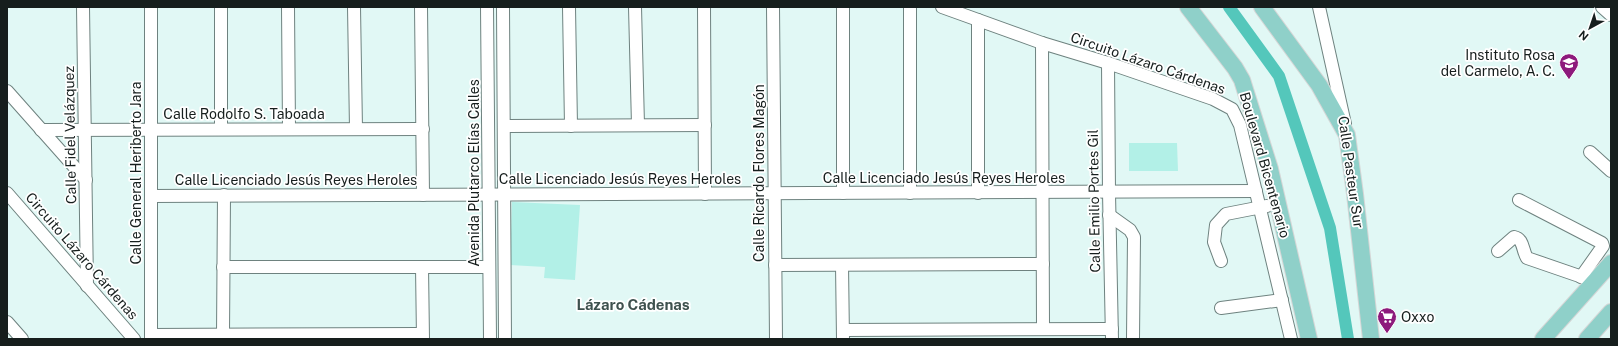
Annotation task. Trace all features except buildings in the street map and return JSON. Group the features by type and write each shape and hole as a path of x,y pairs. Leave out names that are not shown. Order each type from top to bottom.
{"main road":[{"name":"Boulevard Bicentenario","path":"1188,7 1235,68 1242,80 1270,169 1309,339"},
{"path":"1262,7 1319,85 1347,135"},
{"name":"Calle Pasteur Sur","path":"1347,135 1356,194 1371,339"},
{"path":"1543,339 1588,279 1611,263"},
{"path":"1587,339 1611,312"}],"street":[{"name":"Calle Fidel Velázquez","path":"83,7 87,286"},
{"name":"Calle General Heriberto Jara","path":"151,7 151,337"},
{"path":"221,7 222,129"},
{"path":"288,7 289,129"},
{"path":"354,7 356,129"},
{"path":"422,7 423,195"},
{"name":"Avenida Plutarco Elías Calles","path":"487,7 490,339"},
{"path":"503,7 505,339"},
{"path":"569,7 571,126"},
{"path":"635,7 638,125"},
{"path":"704,7 705,194"},
{"name":"Calle Ricardo Flores Magón","path":"773,7 776,339"},
{"path":"843,7 843,193"},
{"path":"910,7 910,193"},
{"name":"Circuito Lázaro Cárdenas","path":"942,7 1042,43 1108,63 1214,99 1232,109 1240,124 1291,339"},
{"name":"Calle Pasteur Sur","path":"1319,7 1347,135"},
{"path":"1602,7 1611,15"},
{"path":"978,20 978,193"},
{"path":"1042,43 1043,329"},
{"name":"Calle Emilio Portes Gil","path":"1108,63 1108,193 1112,334"},
{"path":"7,91 86,180"},
{"path":"504,126 704,125"},
{"name":"Calle Rodolfo S. Taboada","path":"41,130 423,129"},
{"path":"1590,152 1611,170"},
{"name":"Calle Licenciado Jesús Reyes Heroles","path":"151,196 1108,193 1256,191"},
{"name":"Circuito Lázaro Cárdenas","path":"7,193 134,339"},
{"path":"223,335 224,195"},
{"path":"1498,251 1514,236 1518,238 1528,258 1588,279 1603,246 1602,243 1519,200"},
{"path":"1221,261 1214,242 1216,225 1226,214 1278,204"},
{"path":"1109,215 1130,230 1134,237 1133,339"},
{"path":"775,265 1043,264"},
{"path":"842,265 843,334 1043,329 1112,334"},
{"path":"223,267 489,267"},
{"path":"151,337 223,335 422,337 422,267"},
{"path":"1221,308 1282,300"},
{"path":"7,322 22,339"}],"green space":[{"path":"1129,143 1177,143 1178,171 1129,171"},
{"path":"512,202 580,205 575,280 544,278 545,267 510,265"}],"waterway":[{"path":"1229,7 1279,76 1330,228 1348,339"}],"place":[{"name":"Instituto Rosa del Carmelo, A. C.","path":"1569,80"},
{"name":"Oxxo","path":"1387,334"}],"district":[{"name":"Lázaro Cádenas","path":"633,305"}]}
